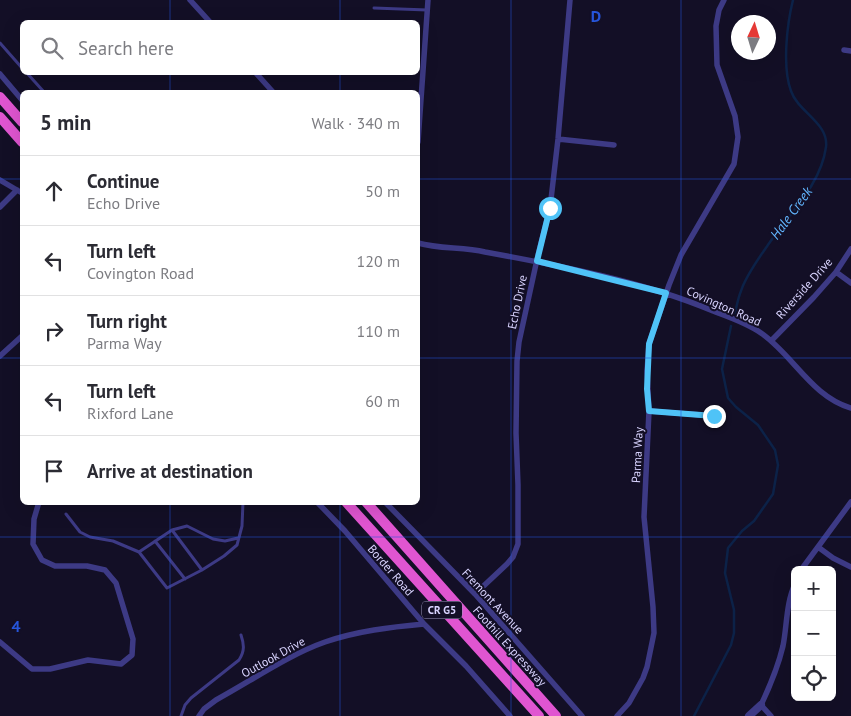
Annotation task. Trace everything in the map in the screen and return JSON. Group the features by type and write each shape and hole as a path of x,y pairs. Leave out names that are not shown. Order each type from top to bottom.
{"highway":[{"path":"0,97 20,120"},
{"path":"0,117 20,140"},
{"name":"Foothill Expressway","path":"349,505 539,716"},
{"name":"Foothill Expressway","path":"369,505 556,716"}],"street":[{"path":"190,0 208,20"},
{"path":"420,113 428,0"},
{"name":"Echo Drive","path":"475,594 507,564 513,557 518,544 517,362 519,342 550,208 570,0"},
{"name":"Parma Way","path":"617,716 629,702 645,672 654,632 644,517 649,411 647,389 649,344 681,255 734,164 738,137 735,116 717,65 716,26 719,10 724,0"},
{"path":"0,74 20,98"},
{"path":"258,75 271,90"},
{"path":"558,139 614,145"},
{"path":"0,180 20,191 0,207"},
{"name":"Covington Road","path":"420,243 477,250 537,261 666,293 760,332 825,395 851,408"},
{"name":"Riverside Drive","path":"771,341 836,272 851,249"},
{"path":"836,272 851,283"},
{"path":"0,356 20,338"},
{"path":"649,411 714,416"},
{"path":"804,566 851,502"},
{"path":"0,642 32,669 50,669 88,660 121,664 132,656 133,640 116,583 105,570 86,566 54,566 42,560 33,544 34,520 39,505"},
{"name":"Border Road","path":"320,505 344,530 424,624 466,666 510,716"},
{"name":"Fremont Avenue","path":"388,505 475,594 582,716"},
{"path":"818,547 833,558 851,567"},
{"path":"749,716 761,706 775,676 783,645 791,593"},
{"name":"Outlook Drive","path":"199,716 204,709 216,700 302,651 348,635 424,624"},
{"path":"761,706 771,716"}],"lane":[{"path":"374,8 427,10"},
{"path":"0,43 20,66"},
{"path":"29,75 42,90"},
{"path":"66,514 80,532 90,537 113,541 139,552 166,588 202,570 224,556 236,545 242,526 243,505"},
{"path":"139,552 172,530 186,526 213,539 226,541 238,538"},
{"path":"172,530 202,570"},
{"path":"155,541 185,580"},
{"path":"182,716 185,705 191,698 240,660 244,644 241,635"}],"waterway":[{"name":"Hale Creek","path":"735,313 746,278 812,185 823,160 826,147 823,131 795,98 788,81 786,46 793,0"},
{"name":"Hale Creek","path":"694,716 731,645 734,633 734,610 725,573 728,548 742,531 754,521 773,494 778,465 775,450 758,425 728,398 722,369 731,326"}],"route":[{"path":"550,208 537,261 666,293 649,344 646,371 649,411 714,416"}]}
